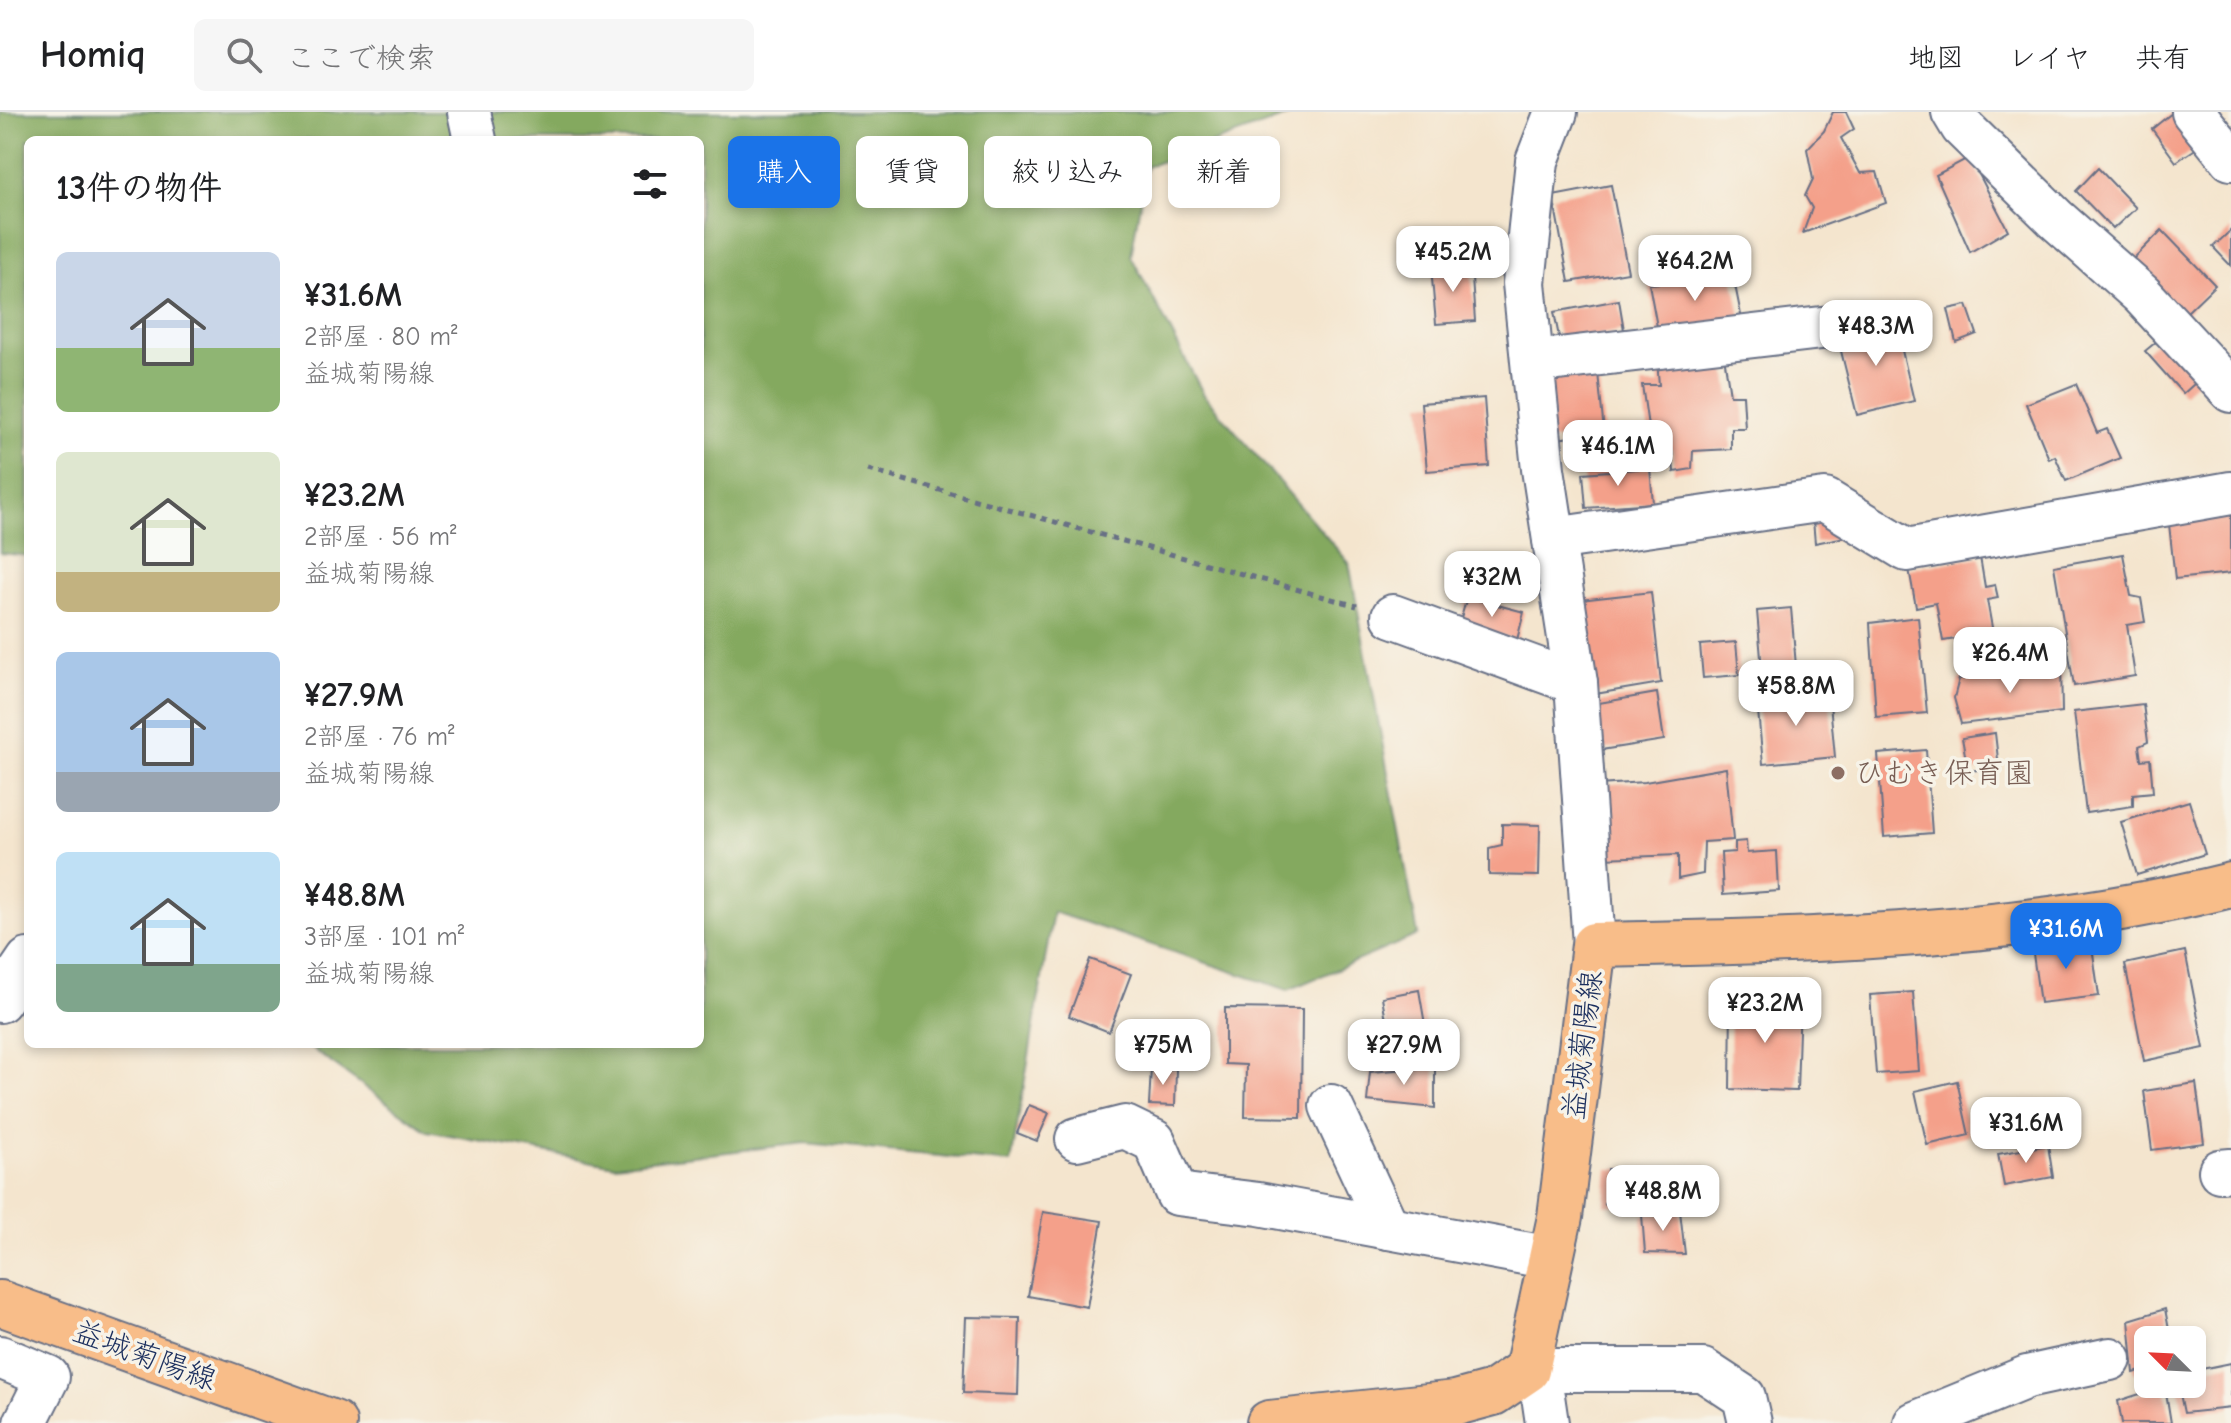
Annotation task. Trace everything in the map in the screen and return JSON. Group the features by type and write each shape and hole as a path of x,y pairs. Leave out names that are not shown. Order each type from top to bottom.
{"main road":[{"name":"益城菊陽線","path":"1527,1370 1560,1217 1594,945 1775,942 1954,932 2156,904 2231,885"},
{"name":"益城菊陽線","path":"3,1311 331,1422"},
{"path":"1269,1423 1456,1403 1493,1393 1527,1370"}],"street":[{"path":"469,112 474,136"},
{"path":"1556,112 1537,161 1524,283 1543,469 1576,683 1594,945"},
{"path":"1953,112 1962,127 2056,219 2142,295 2231,391"},
{"path":"2193,112 2231,159"},
{"path":"1533,362 1830,327"},
{"path":"1554,539 1825,500 1907,550 2231,493"},
{"path":"1393,616 1576,683"},
{"path":"0,1001 24,966"},
{"path":"1331,1106 1388,1228"},
{"path":"1077,1139 1125,1127 1154,1141 1177,1194 1259,1204 1551,1258"},
{"path":"0,1357 48,1377 25,1423"},
{"path":"1915,1423 2027,1377 2110,1359"},
{"path":"1527,1370 1543,1396 1547,1423"},
{"path":"1527,1370 1703,1370 1744,1397 1750,1423"}],"path":[{"path":"868,470 1393,616"}],"green space":[{"path":"0,112 1299,112 1232,136 1168,136 1168,159 1152,165 1152,136 984,136 984,208 1139,208 1131,256 1204,395 1349,563 1418,935 1288,990 1053,912 1011,1163 806,1143 615,1165 427,1131 311,1048 704,1048 704,136 24,136 24,556 0,553"}],"building":[{"path":"1833,112 1846,112 1854,129 1841,138 1860,173 1877,172 1886,203 1803,233 1812,208 1805,196 1813,179 1807,149 1824,131"},
{"path":"2173,112 2206,142 2176,162 2152,129"},
{"path":"1970,157 2008,230 1970,252 1936,175"},
{"path":"2098,168 2136,208 2113,229 2076,191"},
{"path":"1611,185 1628,272 1569,282 1553,196"},
{"path":"2162,230 2215,285 2184,315 2132,260"},
{"path":"2231,230 2231,266 2213,247"},
{"path":"1471,264 1475,321 1436,324 1431,267"},
{"path":"1733,275 1742,320 1658,332 1649,284"},
{"path":"1619,300 1624,330 1560,342 1554,312"},
{"path":"1967,305 1977,334 1956,342 1948,309"},
{"path":"1895,321 1914,401 1857,415 1837,335"},
{"path":"2167,333 2204,375 2183,394 2145,351"},
{"path":"1724,356 1730,395 1743,395 1745,428 1731,428 1731,449 1693,451 1692,469 1674,472 1672,449 1651,447 1642,385 1659,385 1657,360"},
{"path":"1597,363 1604,432 1550,440 1543,368"},
{"path":"2076,384 2097,433 2107,429 2120,458 2066,481 2055,456 2049,459 2026,404"},
{"path":"1484,398 1489,466 1427,471 1421,403"},
{"path":"1650,468 1653,503 1586,508 1583,473"},
{"path":"2231,508 2231,573 2175,579 2168,515"},
{"path":"1839,513 1845,537 1815,543 1813,520"},
{"path":"2123,554 2131,596 2141,598 2145,622 2127,625 2135,676 2074,686 2054,566"},
{"path":"1980,557 1985,587 1995,585 1998,598 1987,600 1993,633 1943,641 1936,603 1916,607 1909,569"},
{"path":"1651,592 1661,683 1595,694 1580,600"},
{"path":"1467,597 1524,612 1517,640 1459,625"},
{"path":"1791,608 1796,666 1762,670 1757,611"},
{"path":"1918,617 1927,713 1876,717 1870,623"},
{"path":"1736,642 1739,675 1703,678 1700,645"},
{"path":"2061,663 2062,712 1961,724 1954,698 1959,679"},
{"path":"1657,693 1664,740 1601,750 1593,704"},
{"path":"1829,693 1835,757 1763,764 1757,700"},
{"path":"2143,704 2148,742 2139,746 2141,760 2150,759 2153,792 2133,794 2133,806 2086,813 2074,712"},
{"path":"1995,733 1999,768 1968,771 1962,738"},
{"path":"1926,750 1932,833 1884,837 1878,754"},
{"path":"1726,768 1733,840 1704,842 1703,874 1678,879 1678,855 1603,858 1598,785 1645,782"},
{"path":"2189,801 2205,854 2137,875 2121,822"},
{"path":"1502,824 1540,825 1539,876 1489,875 1489,848 1502,845"},
{"path":"1746,841 1747,853 1777,851 1779,891 1723,895 1721,853 1735,852 1735,842"},
{"path":"2091,939 2099,996 2040,1003 2032,947"},
{"path":"2185,951 2204,1048 2144,1061 2125,964"},
{"path":"1090,959 1131,974 1109,1032 1069,1016"},
{"path":"1419,990 1430,1053 1393,1060 1382,997"},
{"path":"1913,992 1919,1071 1876,1074 1870,995"},
{"path":"1731,1000 1800,1001 1797,1091 1730,1089"},
{"path":"1225,1008 1302,1009 1301,1118 1245,1117 1246,1065 1225,1064"},
{"path":"1435,1067 1435,1108 1367,1101 1370,1072"},
{"path":"1151,1068 1176,1069 1175,1106 1149,1105"},
{"path":"1957,1081 1969,1135 1927,1145 1915,1091"},
{"path":"2196,1083 2204,1143 2152,1150 2144,1091"},
{"path":"1029,1105 1049,1113 1037,1141 1017,1133"},
{"path":"2048,1145 2053,1177 2004,1186 1998,1154"},
{"path":"1608,1169 1672,1169 1670,1207 1605,1205"},
{"path":"1680,1211 1685,1254 1645,1253 1642,1215"},
{"path":"1043,1212 1102,1221 1087,1307 1028,1296"},
{"path":"2165,1309 2168,1326 2134,1326 2134,1373 2129,1320"},
{"path":"966,1317 1020,1318 1018,1395 963,1393"},
{"path":"2231,1363 2231,1408 2184,1413 2181,1398 2206,1398 2206,1368"},
{"path":"2134,1396 2167,1398 2171,1423 2122,1423 2118,1401"}],"place":[{"name":"ひむき保育園","path":"1838,773"}]}
